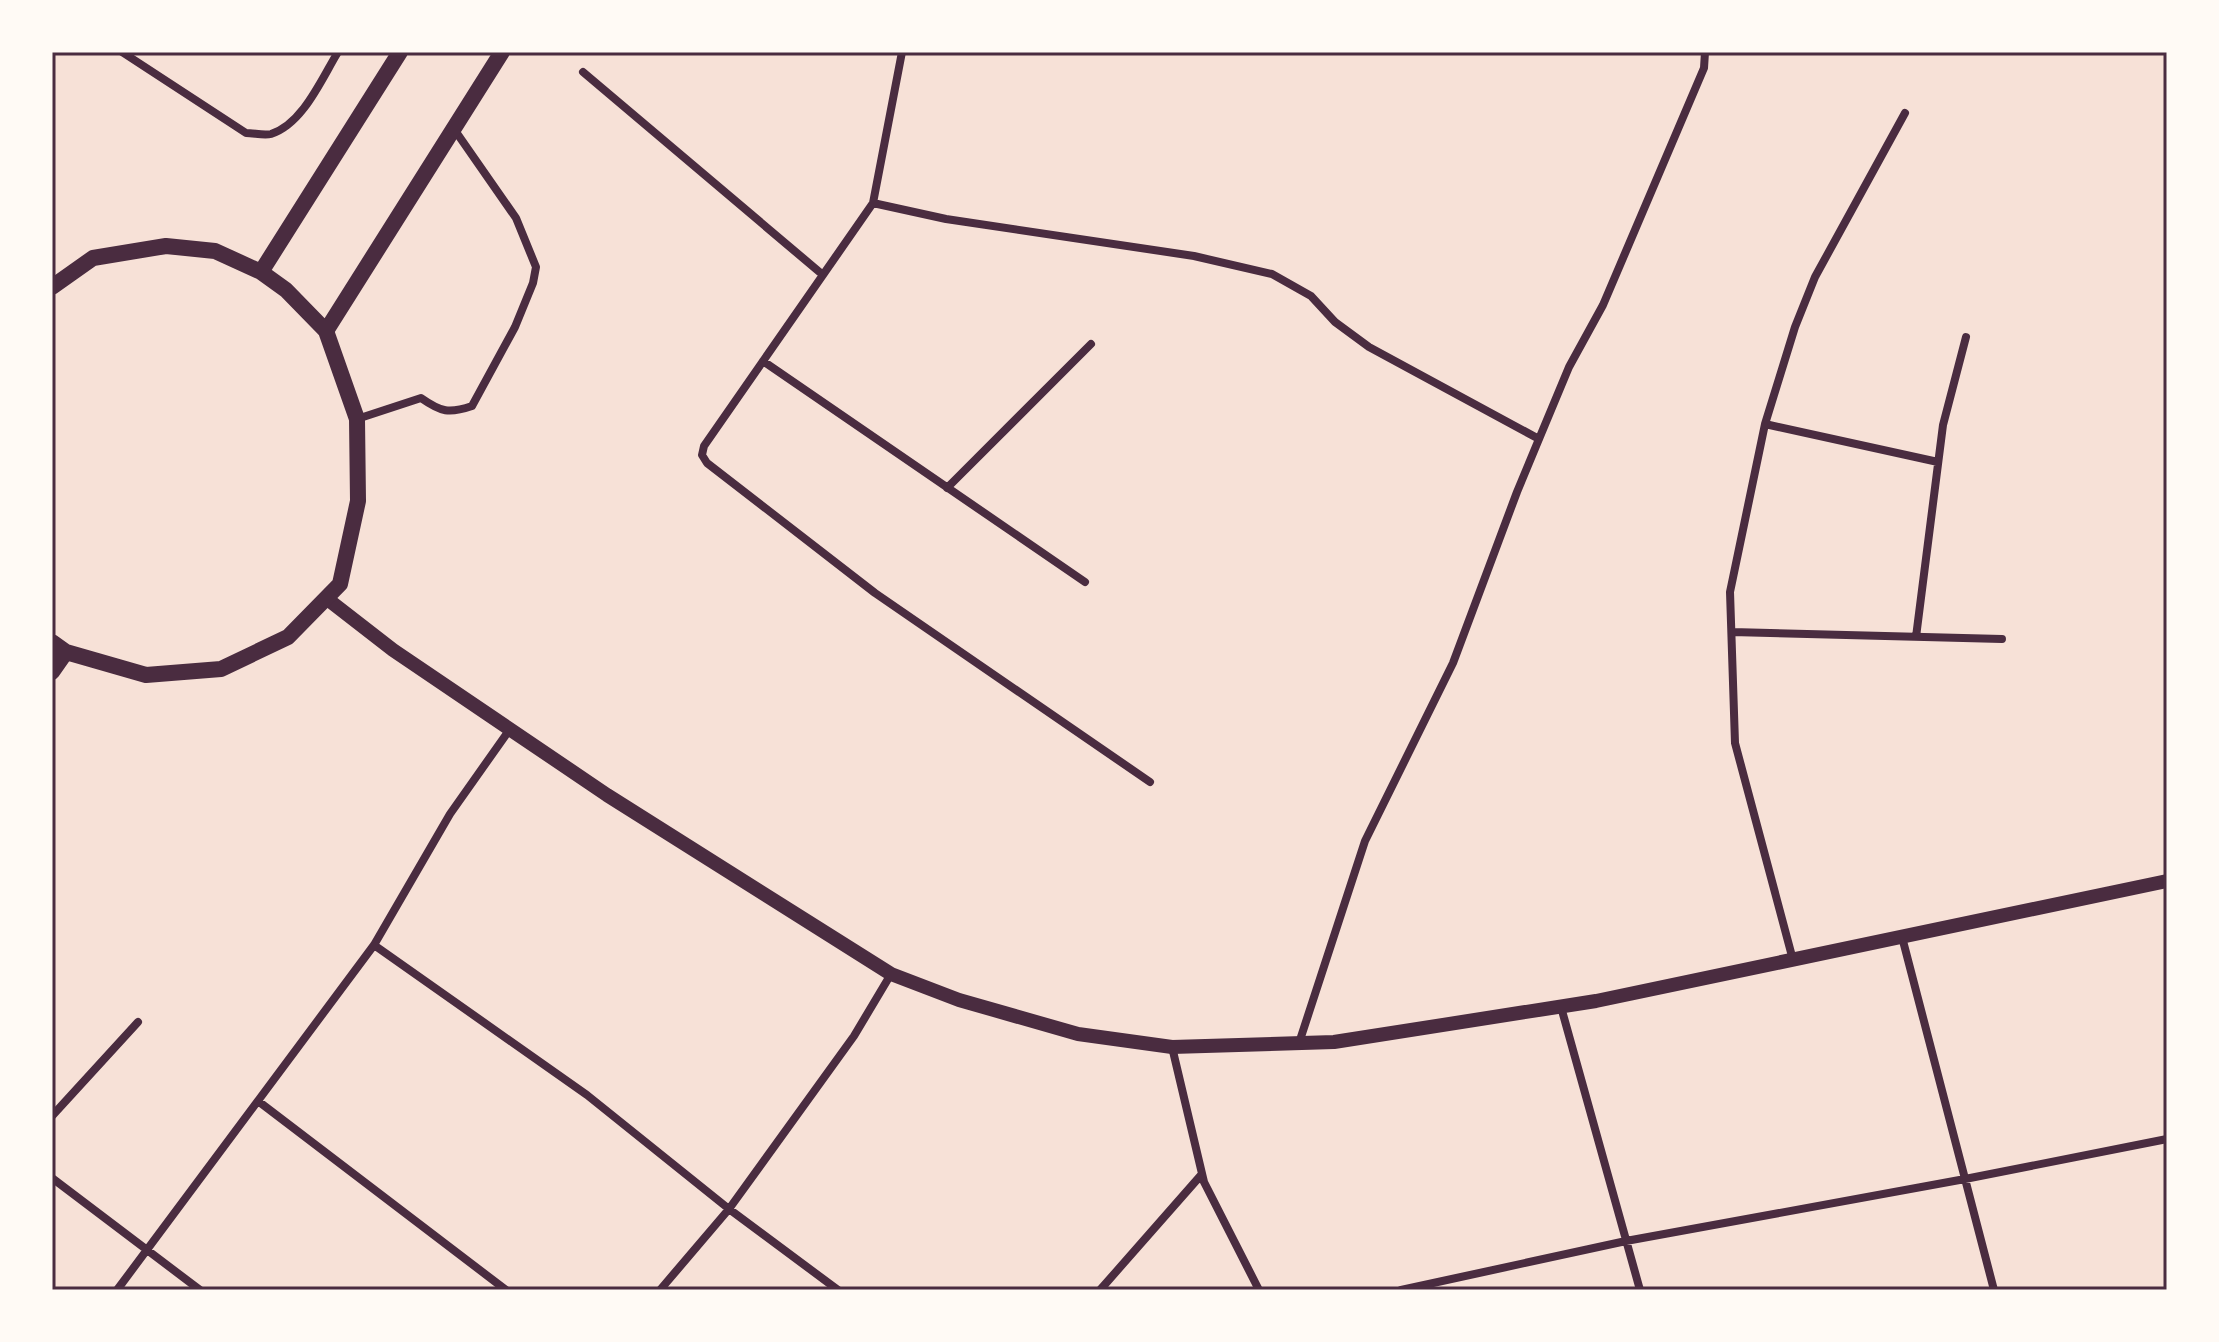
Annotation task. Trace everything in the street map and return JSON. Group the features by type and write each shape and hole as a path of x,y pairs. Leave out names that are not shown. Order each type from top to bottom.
{"main road":[{"path":"261,272 400,52"},
{"path":"326,331 502,52"},
{"path":"52,287 93,258 166,246 215,251 261,272 286,290 326,331 357,419 358,501 340,584 288,637 221,669 146,675 66,652 52,642"},
{"path":"52,672 66,652"}],"street":[{"path":"122,52 246,133 270,134 302,112 338,52"},
{"path":"902,52 873,203 704,446 702,455 707,463 875,593 1150,782"},
{"path":"1299,1043 1365,841 1453,663 1517,492 1569,367 1603,305 1639,224 1704,68 1705,52"},
{"path":"583,72 823,275"},
{"path":"1793,960 1735,743 1730,592 1765,424 1795,327 1815,277 1905,113"},
{"path":"357,419 421,398 437,409 454,412 472,406 515,327 533,283 536,267 516,218 454,128"},
{"path":"873,203 946,219 1194,256 1272,274 1311,296 1335,322 1369,347 1539,439"},
{"path":"1916,637 1943,425 1966,337"},
{"path":"947,488 1091,344"},
{"path":"763,361 1085,582"},
{"path":"1765,424 1938,462"},
{"path":"326,598 393,650 607,795 891,974 959,1000 1078,1034 1172,1047 1334,1042 1561,1007 2167,881"},
{"path":"1732,632 2002,639"},
{"path":"117,1290 374,945 450,814 510,729"},
{"path":"1902,937 1994,1290"},
{"path":"374,945 587,1095 729,1209 838,1290"},
{"path":"660,1290 729,1209 854,1036 891,974"},
{"path":"1561,1007 1640,1290"},
{"path":"52,1116 138,1022"},
{"path":"1172,1047 1204,1182 1259,1290"},
{"path":"258,1101 506,1290"},
{"path":"1401,1290 1626,1241 2167,1139"},
{"path":"1100,1290 1202,1174"},
{"path":"52,1178 200,1290"}]}
